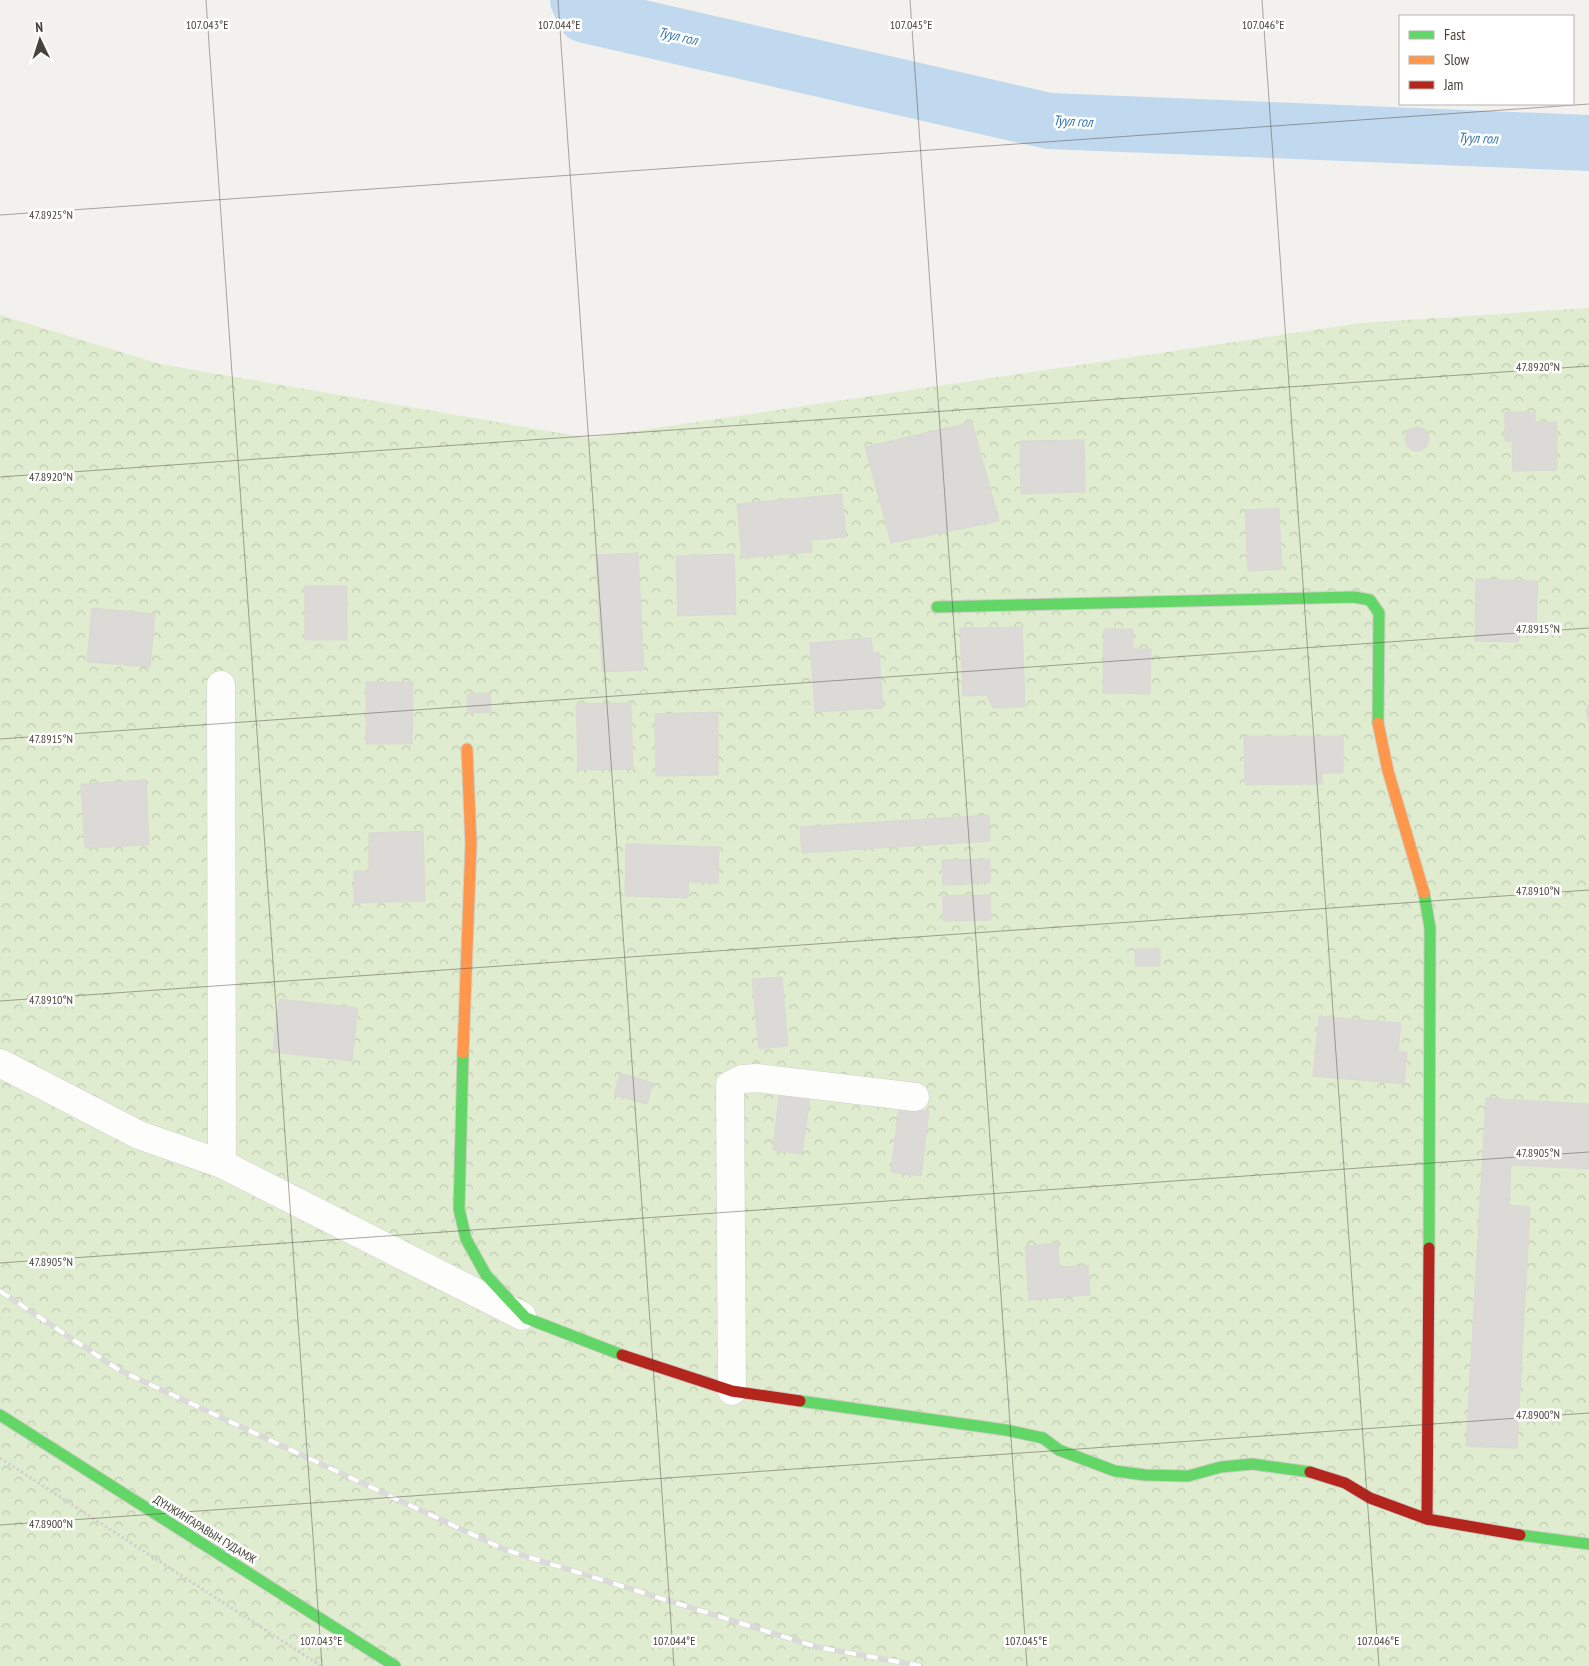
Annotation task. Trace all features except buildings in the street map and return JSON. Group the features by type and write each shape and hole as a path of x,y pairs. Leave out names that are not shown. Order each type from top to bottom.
{"street":[{"path":"937,606 1354,597 1370,600 1378,613 1377,719 1388,771 1423,886 1430,928 1427,1519"},
{"path":"220,685 222,1164"},
{"path":"467,749 472,844 459,1209 466,1238 478,1262 486,1275 526,1318"},
{"path":"0,1063 139,1135 222,1164 526,1318 633,1359 732,1391 1006,1430 1043,1438 1059,1450 1116,1471 1145,1476 1188,1476 1221,1467 1252,1464 1318,1473 1345,1483 1370,1498 1427,1519 1518,1535 1589,1544"},
{"path":"732,1391 730,1086 742,1079 757,1078 915,1097"},
{"name":"ДҮНЖИНГАРАВЫН ГУДАМЖ","path":"0,1416 395,1666"}],"path":[{"path":"0,1458 321,1666"}],"green space":[{"path":"1589,308 1589,1666 0,1666 0,315 160,364 589,438 1361,323"}],"waterway":[{"name":"Туул гол","path":"578,0 585,15 1049,121 1589,143"}],"railway":[{"path":"0,1291 119,1370 506,1550 817,1647 921,1666"}],"traffic: fast":[{"path":"937,607 1354,597 1370,600 1379,613 1378,723"},
{"path":"1424,893 1430,928 1429,1248"},
{"path":"463,1053 459,1209 466,1239 486,1275 526,1318 622,1355"},
{"path":"800,1401 1006,1430 1043,1438 1059,1450 1115,1471 1145,1475 1188,1476 1221,1467 1252,1464 1310,1472"},
{"path":"0,1415 395,1666"},
{"path":"1520,1535 1589,1544"}],"traffic: slow":[{"path":"1378,723 1388,771 1424,893"},
{"path":"463,1053 471,844 467,749"}],"traffic: jam":[{"path":"1427,1519 1429,1248"},
{"path":"622,1355 732,1391 800,1401"},
{"path":"1310,1472 1345,1483 1370,1498 1427,1519 1520,1535"}]}
